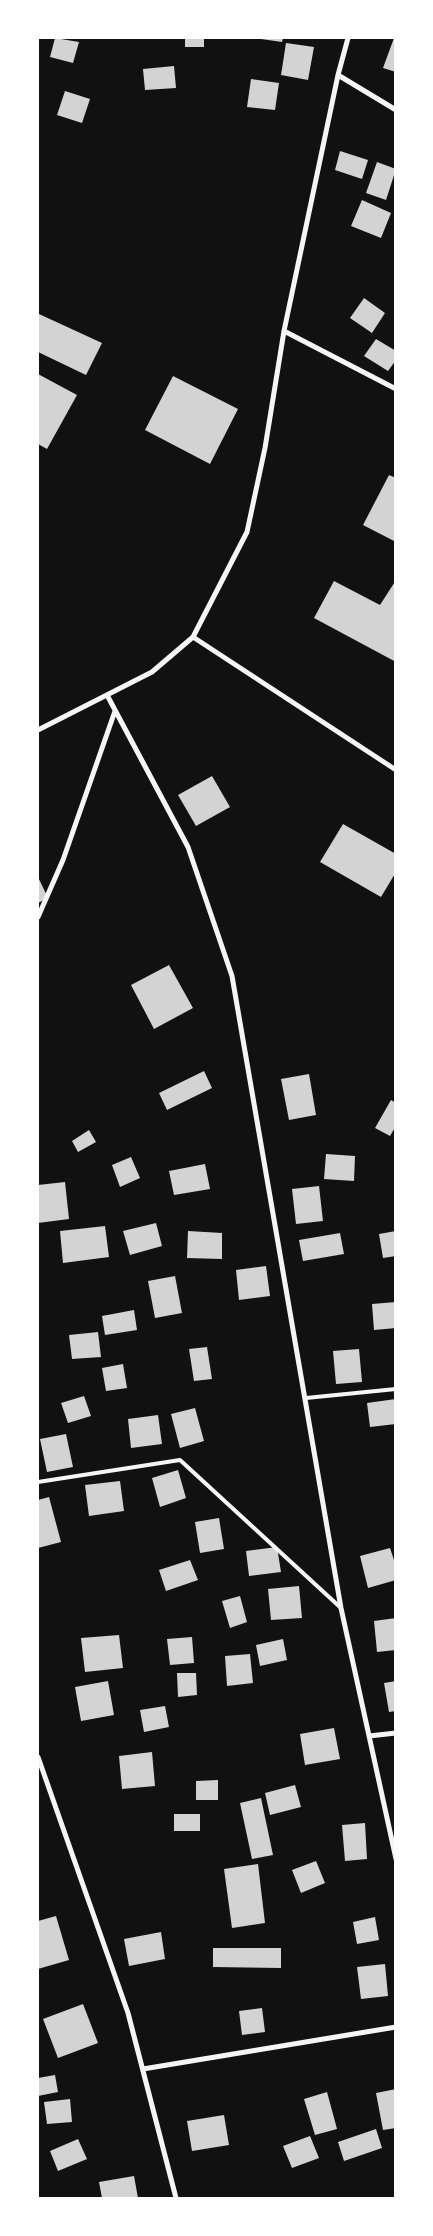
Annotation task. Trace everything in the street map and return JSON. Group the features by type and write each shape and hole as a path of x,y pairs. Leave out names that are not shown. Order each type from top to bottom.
{"street":[{"path":"38,730 152,672 193,637 247,532 265,448 284,331 338,75 348,38"},
{"path":"338,75 396,110"},
{"path":"284,331 396,388"},
{"path":"193,637 396,770"},
{"path":"107,695 188,847 232,976 341,1608 396,1859"},
{"path":"38,917 63,860 115,711"},
{"path":"369,1736 396,1733"},
{"path":"38,1757 128,2013 176,2198"},
{"path":"143,2069 396,2026"}],"lane":[{"path":"306,1398 396,1389"},
{"path":"38,1482 180,1460 341,1608"}],"building":[{"path":"55,38 79,42 73,63 50,57"},
{"path":"185,38 204,38 204,47 185,47"},
{"path":"254,38 283,38 282,42"},
{"path":"394,38 396,38 396,72 383,68"},
{"path":"286,43 314,47 308,80 281,75"},
{"path":"174,66 176,88 145,90 143,69"},
{"path":"251,79 279,83 275,110 247,107"},
{"path":"65,91 90,99 82,123 57,115"},
{"path":"340,151 368,160 362,179 335,170"},
{"path":"377,162 396,169 386,200 366,193"},
{"path":"362,200 391,213 381,238 351,226"},
{"path":"364,298 385,313 372,333 350,318"},
{"path":"39,314 102,343 86,375 38,352"},
{"path":"376,339 396,351 396,360 388,371 364,356"},
{"path":"38,374 77,395 47,449 38,444"},
{"path":"173,376 238,409 210,464 145,430"},
{"path":"389,475 396,478 396,542 363,525"},
{"path":"396,580 396,662 314,618 334,581 380,605"},
{"path":"212,776 230,807 196,826 178,795"},
{"path":"343,824 396,854 396,872 381,897 320,862"},
{"path":"38,877 48,898 38,903"},
{"path":"169,965 193,1008 154,1029 131,985"},
{"path":"204,1071 212,1088 167,1110 159,1093"},
{"path":"309,1074 316,1115 289,1120 281,1079"},
{"path":"391,1100 396,1103 396,1126 390,1136 375,1128"},
{"path":"89,1130 96,1142 78,1152 72,1141"},
{"path":"326,1154 355,1156 354,1181 324,1179"},
{"path":"131,1157 140,1178 120,1187 112,1165"},
{"path":"205,1164 210,1189 174,1195 169,1171"},
{"path":"65,1182 69,1219 38,1223 38,1185"},
{"path":"319,1186 323,1221 296,1224 292,1189"},
{"path":"156,1223 162,1246 130,1255 123,1231"},
{"path":"105,1226 109,1257 63,1263 60,1231"},
{"path":"188,1231 222,1233 222,1259 187,1258"},
{"path":"396,1231 396,1256 383,1258 379,1234"},
{"path":"340,1233 344,1254 303,1261 299,1240"},
{"path":"266,1266 270,1296 239,1300 236,1270"},
{"path":"175,1276 182,1313 155,1318 148,1281"},
{"path":"396,1302 396,1328 374,1330 372,1304"},
{"path":"134,1310 137,1330 105,1335 102,1316"},
{"path":"98,1332 101,1357 72,1359 69,1335"},
{"path":"207,1347 212,1379 194,1381 189,1349"},
{"path":"359,1349 362,1382 336,1384 333,1351"},
{"path":"123,1364 127,1388 106,1391 102,1368"},
{"path":"84,1396 91,1416 68,1423 61,1403"},
{"path":"396,1399 396,1424 370,1427 367,1403"},
{"path":"195,1408 204,1441 180,1448 171,1414"},
{"path":"158,1415 162,1444 131,1448 128,1419"},
{"path":"66,1434 73,1467 47,1472 40,1439"},
{"path":"178,1470 186,1498 160,1507 152,1478"},
{"path":"120,1481 124,1511 89,1516 85,1485"},
{"path":"49,1497 61,1542 38,1548 38,1500"},
{"path":"219,1518 224,1549 200,1553 195,1522"},
{"path":"277,1547 281,1572 249,1576 246,1551"},
{"path":"390,1548 396,1566 396,1580 368,1588 360,1556"},
{"path":"190,1560 198,1580 166,1591 159,1570"},
{"path":"299,1586 302,1618 271,1620 268,1589"},
{"path":"240,1596 247,1622 230,1628 222,1601"},
{"path":"396,1618 396,1650 377,1652 374,1621"},
{"path":"119,1635 123,1668 85,1672 81,1638"},
{"path":"192,1637 194,1663 170,1665 167,1639"},
{"path":"283,1639 287,1660 260,1666 256,1645"},
{"path":"250,1654 253,1683 227,1686 225,1656"},
{"path":"177,1673 196,1673 197,1695 178,1697"},
{"path":"108,1681 114,1715 81,1721 75,1687"},
{"path":"396,1681 396,1711 389,1712 384,1683"},
{"path":"165,1706 169,1727 144,1732 140,1710"},
{"path":"334,1728 340,1759 305,1765 300,1734"},
{"path":"152,1752 155,1786 122,1789 119,1756"},
{"path":"218,1780 218,1800 196,1800 196,1781"},
{"path":"295,1785 301,1807 270,1815 265,1793"},
{"path":"261,1798 273,1855 252,1859 240,1803"},
{"path":"174,1814 200,1814 200,1831 174,1831"},
{"path":"365,1823 367,1859 345,1861 342,1825"},
{"path":"316,1861 325,1883 301,1893 292,1870"},
{"path":"258,1864 265,1923 232,1928 224,1869"},
{"path":"56,1916 69,1960 38,1969 38,1921"},
{"path":"375,1917 379,1940 357,1944 353,1922"},
{"path":"161,1932 165,1959 129,1966 124,1939"},
{"path":"213,1948 281,1948 281,1968 213,1967"},
{"path":"385,1964 388,1996 361,1999 357,1967"},
{"path":"83,2004 98,2043 58,2058 43,2019"},
{"path":"262,2008 265,2032 242,2035 239,2011"},
{"path":"55,2075 58,2092 38,2096 38,2078"},
{"path":"396,2089 396,2128 383,2130 376,2093"},
{"path":"327,2092 337,2129 315,2135 304,2099"},
{"path":"70,2099 72,2122 47,2124 44,2102"},
{"path":"224,2115 229,2145 192,2151 187,2121"},
{"path":"376,2129 382,2148 344,2161 338,2142"},
{"path":"310,2136 319,2158 292,2168 283,2146"},
{"path":"78,2139 87,2159 58,2171 50,2151"},
{"path":"134,2176 138,2198 102,2198 99,2182"}]}
